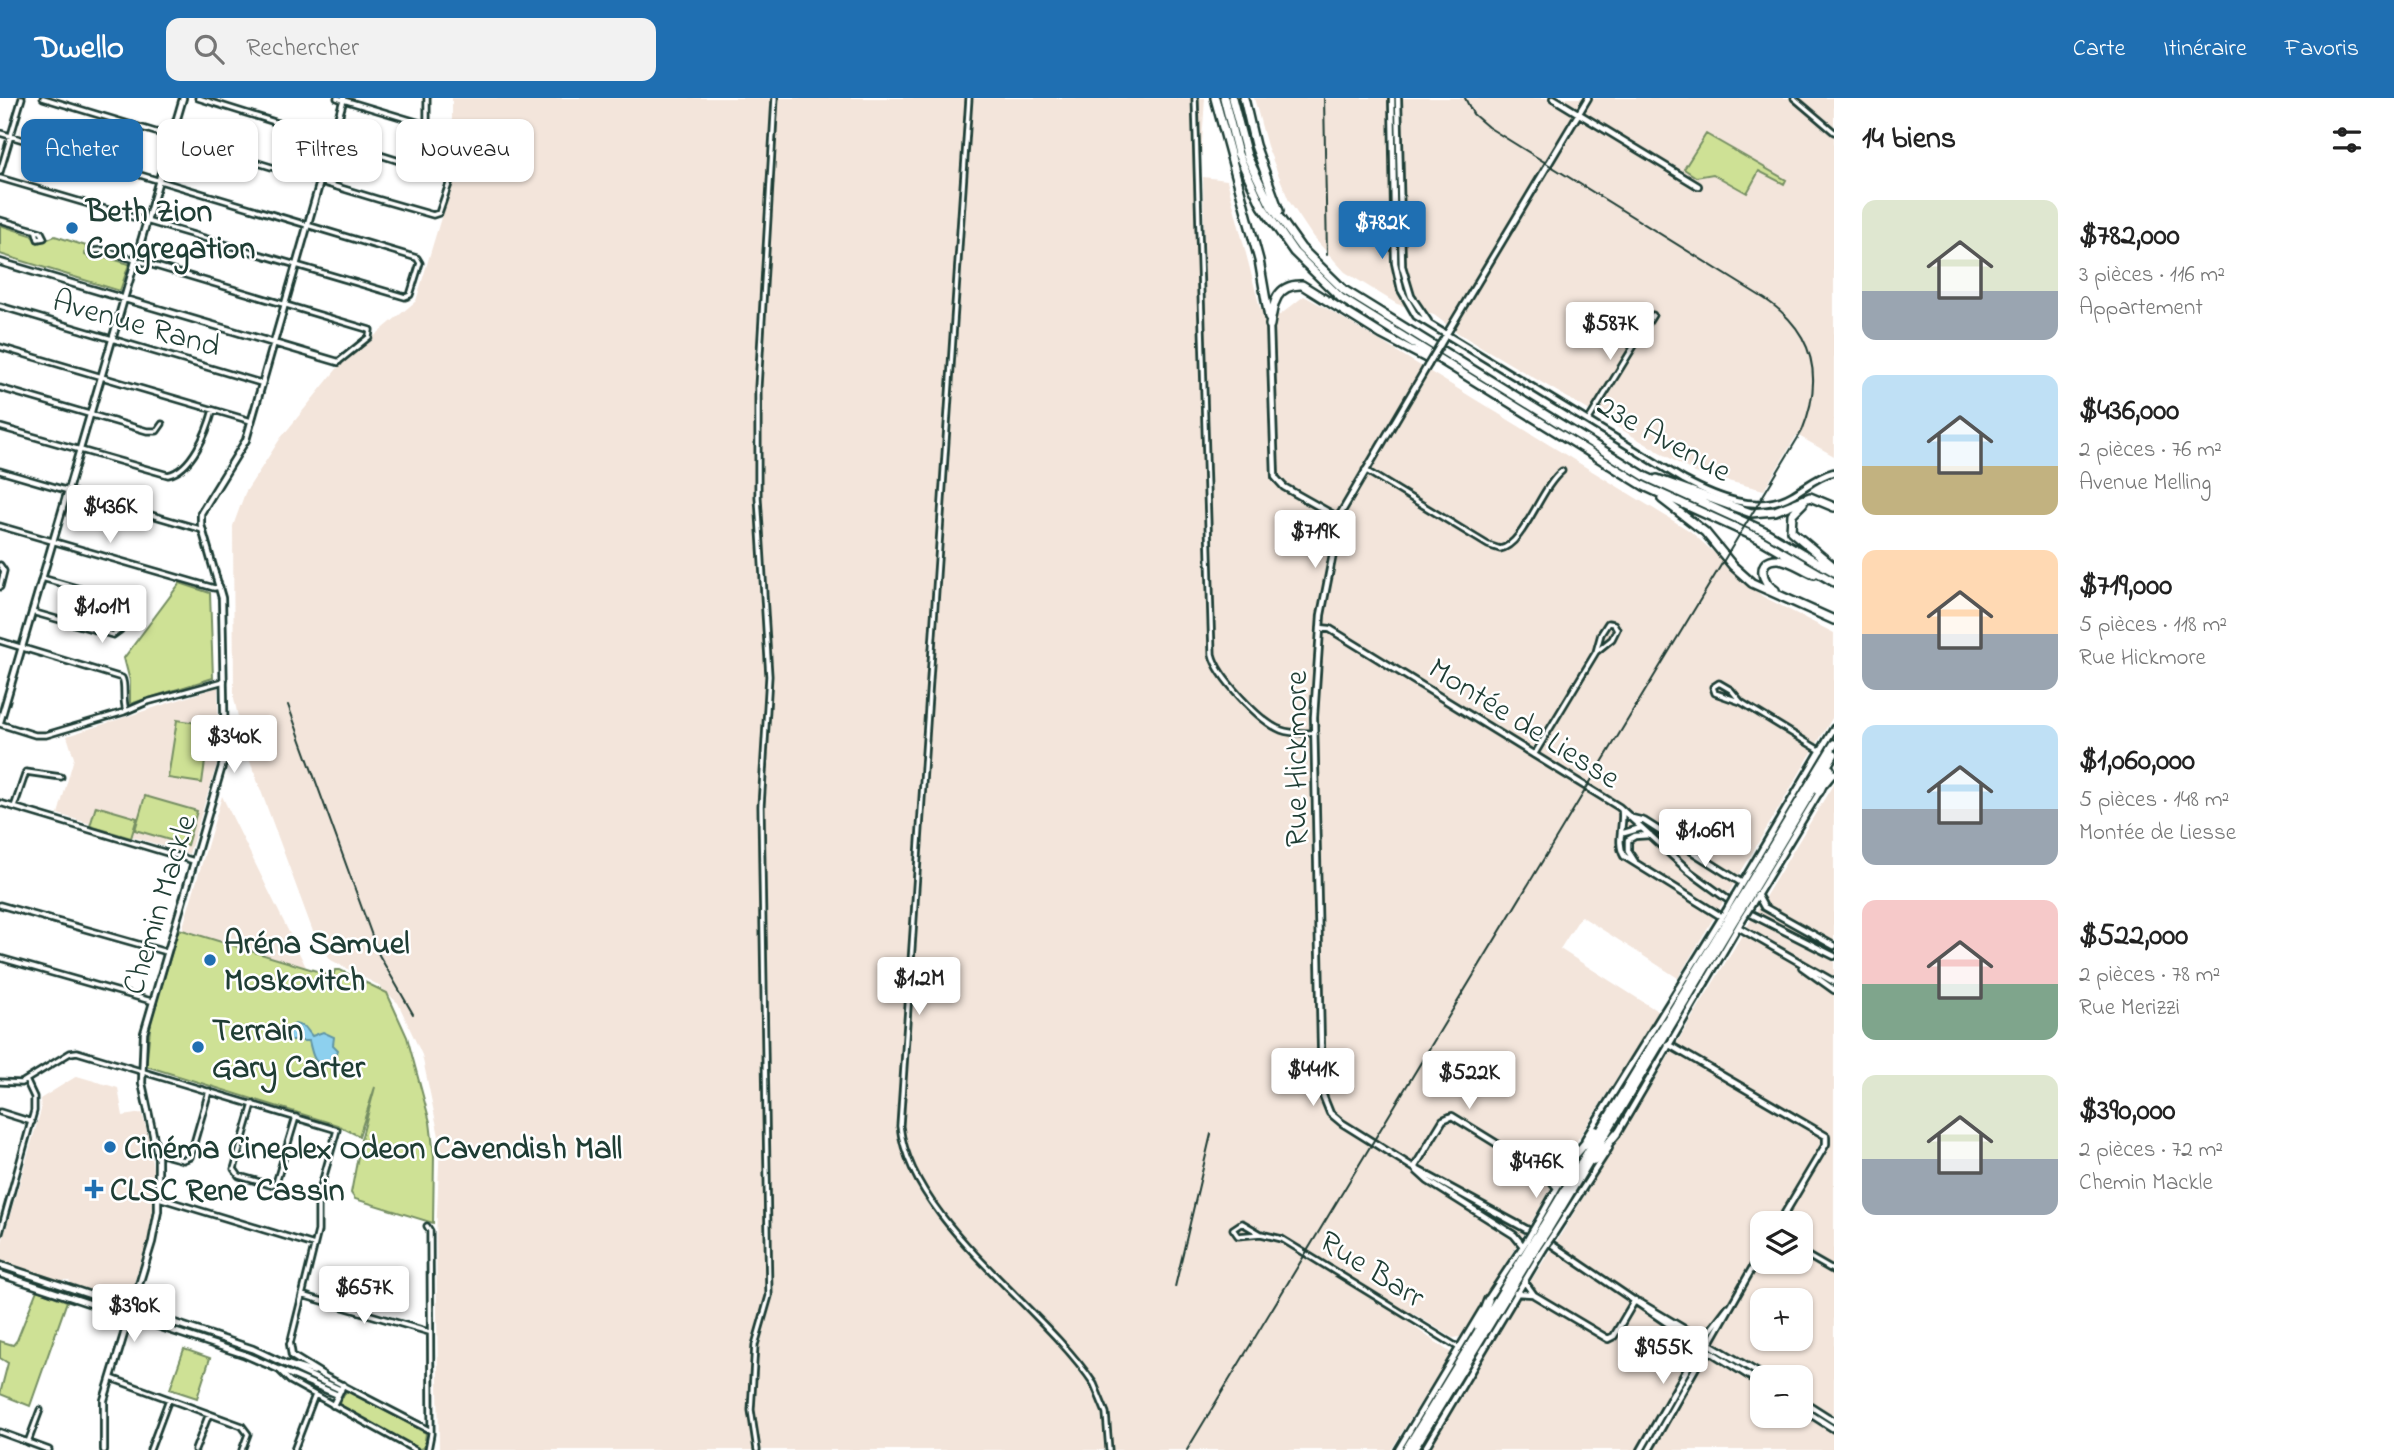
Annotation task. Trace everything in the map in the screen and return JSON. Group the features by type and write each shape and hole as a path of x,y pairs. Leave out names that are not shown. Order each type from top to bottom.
{"highway":[{"path":"1215,98 1259,260 1270,325"},
{"path":"1224,98 1235,146 1253,190 1272,223 1298,258 1353,307 1639,483 1675,503 1758,538 1834,583"},
{"path":"1232,98 1250,163 1284,225 1325,273 1363,304 1627,466 1675,493 1764,531 1834,570"},
{"path":"1244,98 1258,155 1284,225"},
{"path":"1270,325 1273,303 1280,292 1292,285 1305,285 1389,339 1474,382"},
{"path":"1627,466 1744,512 1771,512 1810,497 1834,510"},
{"path":"1639,483 1701,528 1749,580 1834,618"},
{"path":"1834,510 1818,503 1805,503 1793,511 1790,522 1796,537 1834,570"},
{"path":"1834,583 1779,559 1768,562 1762,572 1763,581 1769,587 1834,618"},
{"path":"1544,1230 1574,1186 1834,744"},
{"path":"1743,900 1834,755"},
{"path":"1819,792 1834,755"},
{"path":"1413,1450 1618,1103 1734,916"},
{"path":"1575,1155 1618,1103"},
{"path":"1574,1186 1616,1134"},
{"path":"1406,1450 1535,1245"},
{"path":"1473,1340 1488,1300"}],"street":[{"path":"22,98 0,175 294,265 405,297 410,295 420,263 417,258 166,182"},
{"path":"43,98 157,132"},
{"path":"177,119 183,98"},
{"path":"198,98 272,120"},
{"path":"427,98 427,119"},
{"path":"757,1450 751,1410 754,1359 758,1331 769,1296 761,806 769,676 758,497 758,387 775,98"},
{"path":"969,98 900,1126 911,1168 936,1208 1094,1384 1106,1413 1109,1450"},
{"path":"1195,98 1212,654 1224,679 1272,725 1289,732 1315,733"},
{"path":"1392,98 1396,272 1411,310 1434,327"},
{"path":"1398,98 1403,271 1414,302 1434,327"},
{"path":"1553,98 1698,186"},
{"name":"Rue Hickmore","path":"1414,1168 1338,1120 1330,1113 1322,1096 1315,733 1320,628 1339,518 1365,470 1588,98"},
{"path":"1794,98 1834,132"},
{"path":"336,119 341,99 407,119"},
{"path":"0,133 157,179"},
{"path":"158,182 0,723 40,736 224,681"},
{"path":"0,471 202,530 202,509 244,444 319,182"},
{"path":"322,182 433,215 439,213 448,182"},
{"path":"0,220 36,232"},
{"path":"0,262 338,362 369,337 369,330 102,250 93,251"},
{"name":"Avenue Rand","path":"0,306 261,383"},
{"path":"1588,421 1653,315"},
{"path":"1270,325 1274,474 1284,487 1339,518"},
{"name":"23e Avenue","path":"1434,327 1697,487 1758,505 1779,501 1834,472"},
{"path":"0,347 251,421"},
{"path":"0,388 153,432 162,424"},
{"path":"0,427 163,475 174,474 184,466 204,436 214,411"},
{"path":"1365,470 1500,550 1513,543 1550,482 1562,471"},
{"path":"0,526 214,589 220,587"},
{"name":"Chemin Mackle","path":"104,1450 103,1409 153,1238 159,1198 157,1154 145,1102 143,1037 151,1001 225,759 220,587 202,530"},
{"path":"0,565 4,571 1,585"},
{"path":"32,612 113,635 121,630 134,609 133,604 42,578"},
{"path":"1534,755 1596,652 1605,626 1614,624 1617,629 1614,636 1596,652"},
{"name":"Montée de Liesse","path":"1320,628 1330,629 1622,810 1694,876 1727,900"},
{"path":"0,641 124,679 122,696 126,711"},
{"path":"1741,702 1721,697 1715,693 1713,687 1723,684 1741,702 1821,751"},
{"path":"1734,916 1743,900 1742,883 1834,728"},
{"path":"14,807 26,772 61,777"},
{"path":"1743,900 1758,895 1819,792 1834,773"},
{"path":"0,803 194,861"},
{"path":"1622,810 1624,833 1620,843 1621,851 1722,917 1734,916"},
{"path":"1632,818 1642,820 1742,883"},
{"path":"1624,833 1642,828"},
{"path":"1636,862 1629,853 1628,840 1634,836 1650,835"},
{"path":"1758,895 1764,907 1834,946"},
{"path":"0,905 166,952"},
{"path":"1751,914 1834,956"},
{"path":"1734,916 1738,926 1834,982"},
{"path":"1544,1230 1558,1188 1575,1155 1722,917"},
{"path":"1424,1450 1524,1281 1535,1245 1616,1134 1738,926"},
{"path":"0,958 151,1001"},
{"path":"1791,958 1834,990"},
{"path":"1668,1044 1826,1136 1826,1144 1786,1211"},
{"path":"0,1082 14,1084 26,1080 73,1052 337,1131 318,1197 319,1226 290,1344 285,1354 276,1358"},
{"path":"0,1233 2,1215 32,1122 35,1102 26,1080"},
{"path":"157,1154 183,1160 189,1158 209,1091"},
{"path":"253,1104 234,1169 239,1176 270,1185 276,1182 296,1117"},
{"path":"0,1112 32,1122"},
{"path":"1414,1168 1443,1120 1450,1116 1546,1174 1558,1188"},
{"path":"1414,1168 1528,1230"},
{"path":"1414,1168 1428,1181 1517,1237 1523,1246"},
{"path":"1546,1174 1564,1177"},
{"path":"159,1198 314,1245"},
{"name":"Rue Barr","path":"1261,1234 1241,1236 1233,1229 1240,1222 1261,1234 1282,1239 1459,1348"},
{"path":"427,1226 431,1260 431,1431 428,1450"},
{"path":"1551,1244 1750,1377"},
{"path":"1523,1246 1535,1245"},
{"path":"1398,1450 1523,1246"},
{"path":"1813,1259 1834,1271"},
{"path":"0,1265 276,1358 431,1431"},
{"path":"1649,1450 1750,1271"},
{"path":"0,1274 130,1316 340,1390"},
{"path":"1524,1281 1534,1295 1608,1339 1614,1336 1635,1300"},
{"path":"1516,1293 1534,1295"},
{"path":"302,1295 429,1332"},
{"path":"1635,1300 1750,1368"},
{"path":"1642,1450 1704,1339 1719,1315 1729,1306"},
{"path":"290,1344 291,1355 323,1375 340,1390"},
{"path":"286,1363 323,1375"},
{"path":"276,1368 290,1381 415,1450"},
{"path":"111,1378 247,1429 242,1450"},
{"path":"333,1405 340,1390"},
{"path":"294,1450 314,1395"},
{"path":"150,1450 169,1399"},
{"path":"1813,1408 1834,1421"},
{"path":"28,1442 40,1410"},
{"path":"195,1450 209,1414"},
{"path":"1813,1416 1834,1429"},
{"path":"0,1432 49,1450"}],"shaded area":[{"path":"452,98 1205,98 1196,232 1207,614 1209,494 1203,177 1227,180 1260,308 1280,315 1304,296 1326,308 1690,531 1762,596 1834,633 1834,715 1678,978 1581,916 1560,949 1659,1012 1557,1172 1549,1193 1460,1337 1453,1338 1414,1314 1410,1324 1451,1353 1391,1450 439,1450 436,1238 440,1141 422,1055 398,1003 378,985 331,960 315,937 244,745 234,698 233,526 245,493 280,439 340,365 416,301 452,182 534,182 534,119 452,119"},
{"path":"1254,98 1834,98 1834,456 1797,435 1764,490 1695,473 1458,333 1434,315 1397,304 1345,272 1313,237 1289,201 1267,146"},
{"path":"218,687 218,760 189,854 58,814 74,758 67,736"},
{"path":"1834,783 1834,1450 1429,1450 1504,1322 1560,1236"},
{"path":"222,796 306,967 182,930"},
{"path":"77,1076 118,1088 123,1116 142,1113 149,1139 154,1178 153,1210 148,1239 128,1302 71,1284 69,1280 57,1280 0,1261 0,1249 41,1110 40,1099"}],"green space":[{"path":"1706,134 1786,180 1784,184 1759,171 1747,193 1713,174 1696,177 1684,169"},
{"path":"0,225 31,235 38,243 55,236 86,246 85,255 90,258 99,255 129,264 120,291 0,254"},
{"path":"180,583 210,593 213,678 130,704 130,681 124,658"},
{"path":"177,720 210,725 202,783 168,778"},
{"path":"145,796 197,811 187,845 135,830"},
{"path":"96,806 137,818 131,838 90,826"},
{"path":"179,929 333,976 335,970 340,970 387,993 407,1037 430,1122 434,1156 433,1223 355,1199 351,1193 375,1087 359,1136 337,1125 146,1066 151,1020"},
{"path":"37,1290 67,1301 30,1406 0,1394 8,1363 0,1358 0,1341 13,1345 17,1340"},
{"path":"184,1349 210,1358 197,1398 170,1389"},
{"path":"347,1390 426,1433 424,1448 419,1449 338,1405"}],"water":[{"path":"295,1024 305,1027 312,1036 323,1032 334,1037 333,1045 338,1050 334,1060 318,1063 309,1041 289,1041 286,1030"}],"railway":[{"path":"1324,98 1327,255"},
{"path":"1187,1450 1802,431 1809,411 1813,374 1810,357 1795,326 1782,312 1488,127 1473,114 1465,98"},
{"path":"288,705 379,955 413,1014"},
{"path":"1175,1287 1211,1134"}],"place":[{"name":"Beth Zion Congregation","path":"72,228"},
{"name":"Aréna Samuel Moskovitch","path":"210,960"},
{"name":"Terrain Gary Carter","path":"198,1047"},
{"name":"Cinéma Cineplex Odeon Cavendish Mall","path":"110,1147"},
{"name":"CLSC Rene Cassin","path":"94,1189"}]}
